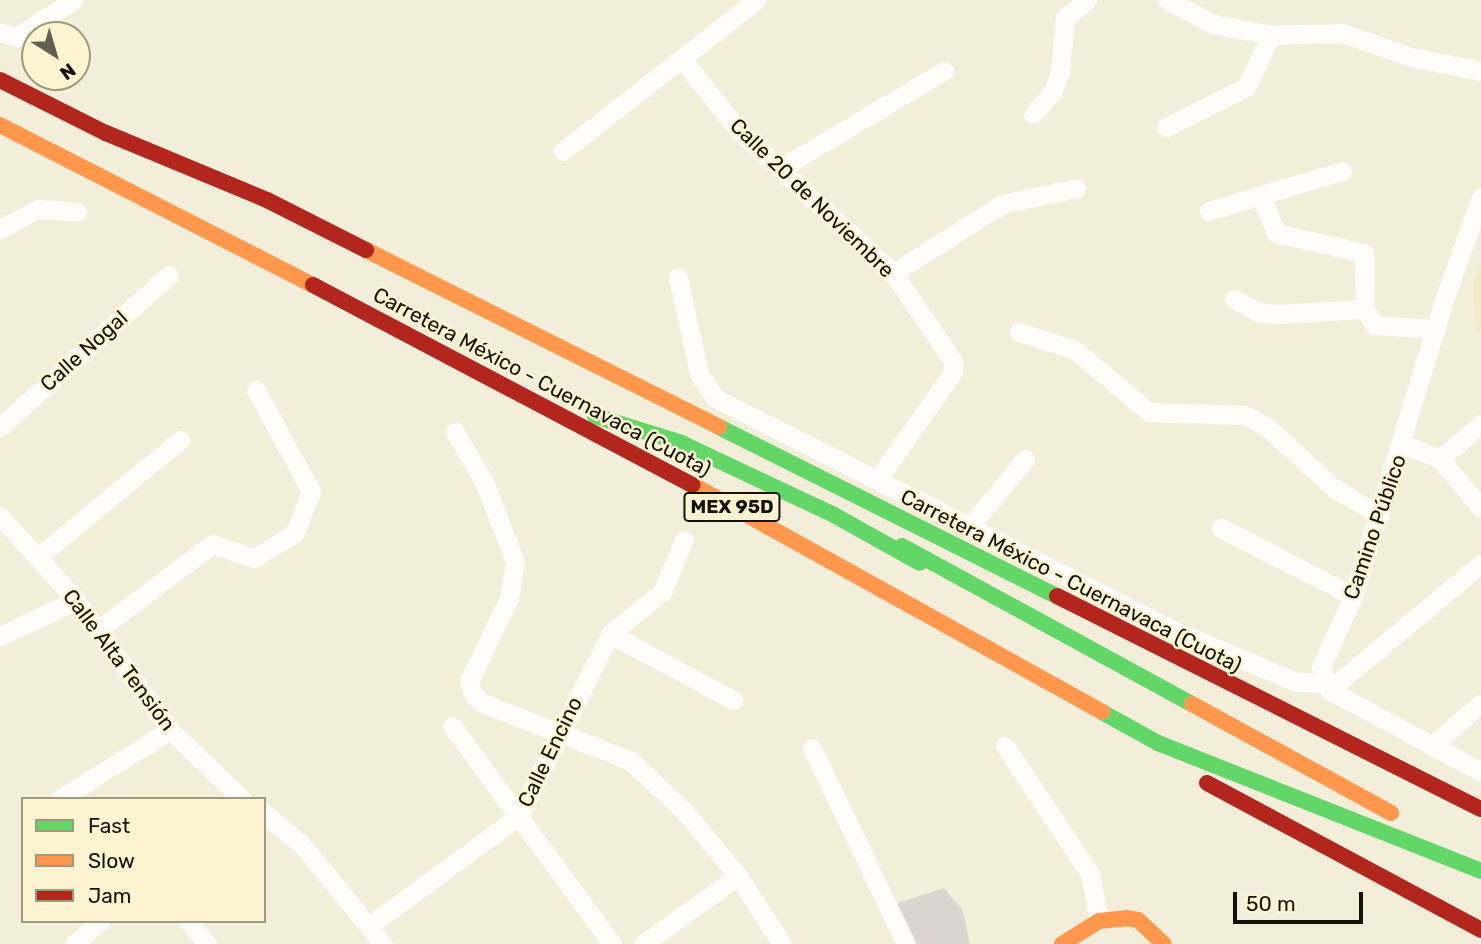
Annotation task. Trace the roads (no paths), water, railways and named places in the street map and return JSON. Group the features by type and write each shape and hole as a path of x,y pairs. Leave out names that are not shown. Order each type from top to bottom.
{"main road":[{"name":"Carretera México - Cuernavaca (Cuota)","path":"0,80 106,133 267,200 1481,809"},
{"name":"Carretera México - Cuernavaca (Cuota)","path":"0,125 559,411 1158,743 1481,871"},
{"path":"106,133 219,199"},
{"path":"629,407 826,504 1481,860"},
{"path":"559,411 614,418 653,431 834,515 1031,631 1212,725 1481,884"},
{"path":"1041,661 1048,684"},
{"path":"1158,743 1185,771 1481,930"},
{"path":"1062,944 1100,921 1138,920 1164,944"}],"street":[{"path":"0,32 16,37 73,0"},
{"path":"563,152 756,0"},
{"path":"1033,114 1052,93 1060,72 1065,18 1087,0"},
{"path":"1167,0 1213,24 1271,35 1342,33 1411,57 1481,71"},
{"path":"1166,127 1246,87 1271,35"},
{"name":"Calle 20 de Noviembre","path":"682,59 738,131 892,273 953,361 953,372 877,480"},
{"path":"781,169 944,71"},
{"path":"1209,211 1342,172"},
{"path":"892,273 1014,199 1076,188"},
{"path":"1261,195 1282,238 1364,253 1365,309 1374,325 1436,329"},
{"name":"Camino Público","path":"1326,686 1321,667 1353,596 1436,329 1481,197"},
{"path":"0,229 38,209 77,212"},
{"name":"Calle Nogal","path":"0,427 169,275"},
{"path":"678,277 704,386 715,398 820,453 971,525 1173,630 1296,682 1326,686 1481,772"},
{"path":"1234,299 1257,312 1276,314 1365,309"},
{"path":"1018,332 1075,350 1149,412 1245,415 1266,426 1335,489 1380,515"},
{"path":"98,630 212,544 254,558 295,533 311,491 256,390"},
{"path":"1440,459 1481,424"},
{"path":"455,432 484,482 514,561 509,598 469,681 473,693 480,702 631,761 687,813 738,876 780,943"},
{"path":"38,558 180,440"},
{"path":"1402,444 1440,459 1481,508"},
{"path":"971,525 1025,459"},
{"name":"Calle Alta Tensión","path":"0,516 76,600 170,730 239,797"},
{"path":"1221,528 1353,596"},
{"name":"Calle Encino","path":"369,926 519,816 558,733 610,634 662,592 684,540"},
{"path":"1326,686 1481,564"},
{"path":"0,636 76,600"},
{"path":"610,634 733,700"},
{"path":"1434,744 1481,703"},
{"path":"452,726 612,944"},
{"path":"63,797 170,730"},
{"path":"1005,746 1090,874 1100,921"},
{"path":"812,748 906,944"},
{"path":"266,815 303,846 383,944"},
{"path":"643,944 738,876"},
{"path":"74,944 98,923"},
{"path":"190,923 207,944"}]}
